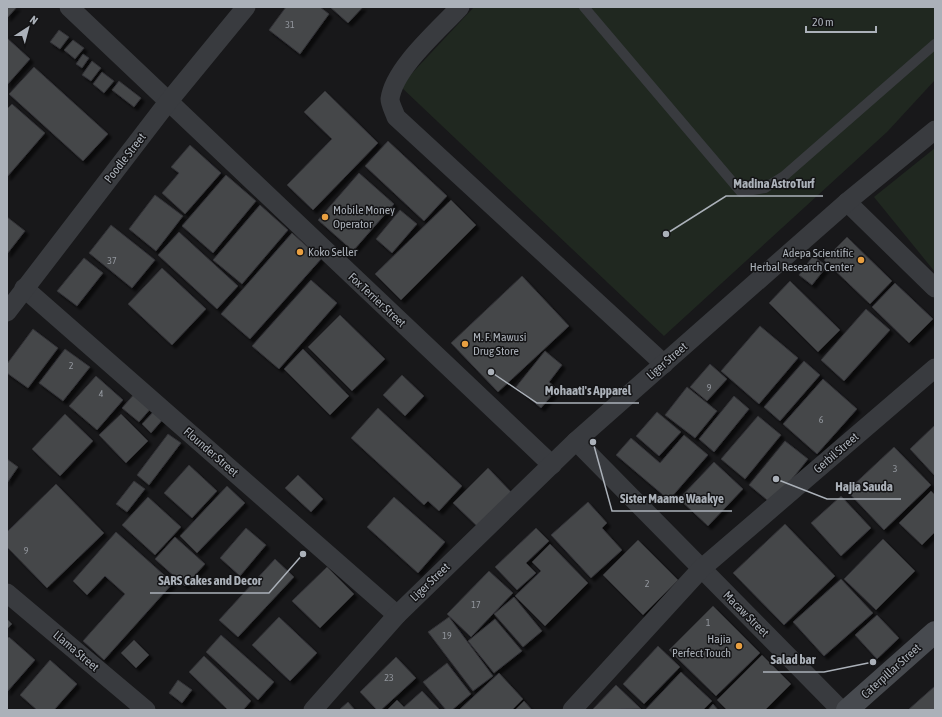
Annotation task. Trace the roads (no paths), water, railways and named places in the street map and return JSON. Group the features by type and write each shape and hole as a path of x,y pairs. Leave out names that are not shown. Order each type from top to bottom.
{"street":[{"name":"Fox Terrier Street","path":"69,7 552,465"},
{"name":"Poodle Street","path":"7,312 168,102 246,7"},
{"path":"460,7 406,65 394,84 390,101 396,116 664,364"},
{"name":"Liger Street","path":"313,710 397,615 576,441 848,202 935,130"},
{"path":"848,202 935,288"},
{"name":"Flounder Street","path":"24,288 397,615"},
{"name":"Gerbil Street","path":"701,569 935,368"},
{"name":"Macaw Street","path":"576,441 841,710"},
{"path":"572,710 701,569"},
{"name":"Llama Street","path":"7,593 146,710"},
{"name":"Caterpillar Street","path":"847,710 935,632"}],"lane":[{"path":"584,7 741,192 765,188 784,176 935,44"}],"place":[{"name":"Mobile Money Operator","path":"325,217"},
{"name":"Madina AstroTurf","path":"666,234"},
{"name":"Koko Seller","path":"300,252"},
{"name":"Adepa Scientific Herbal Research Center","path":"861,260"},
{"name":"M. F. Mawusi Drug Store","path":"465,344"},
{"name":"Mohaati's Apparel","path":"491,372"},
{"name":"Sister Maame Waakye","path":"593,442"},
{"name":"Hajia Sauda","path":"776,479"},
{"name":"SARS Cakes and Decor","path":"303,554"},
{"name":"Hajia Perfect Touch","path":"739,646"},
{"name":"Salad bar","path":"873,662"}]}
